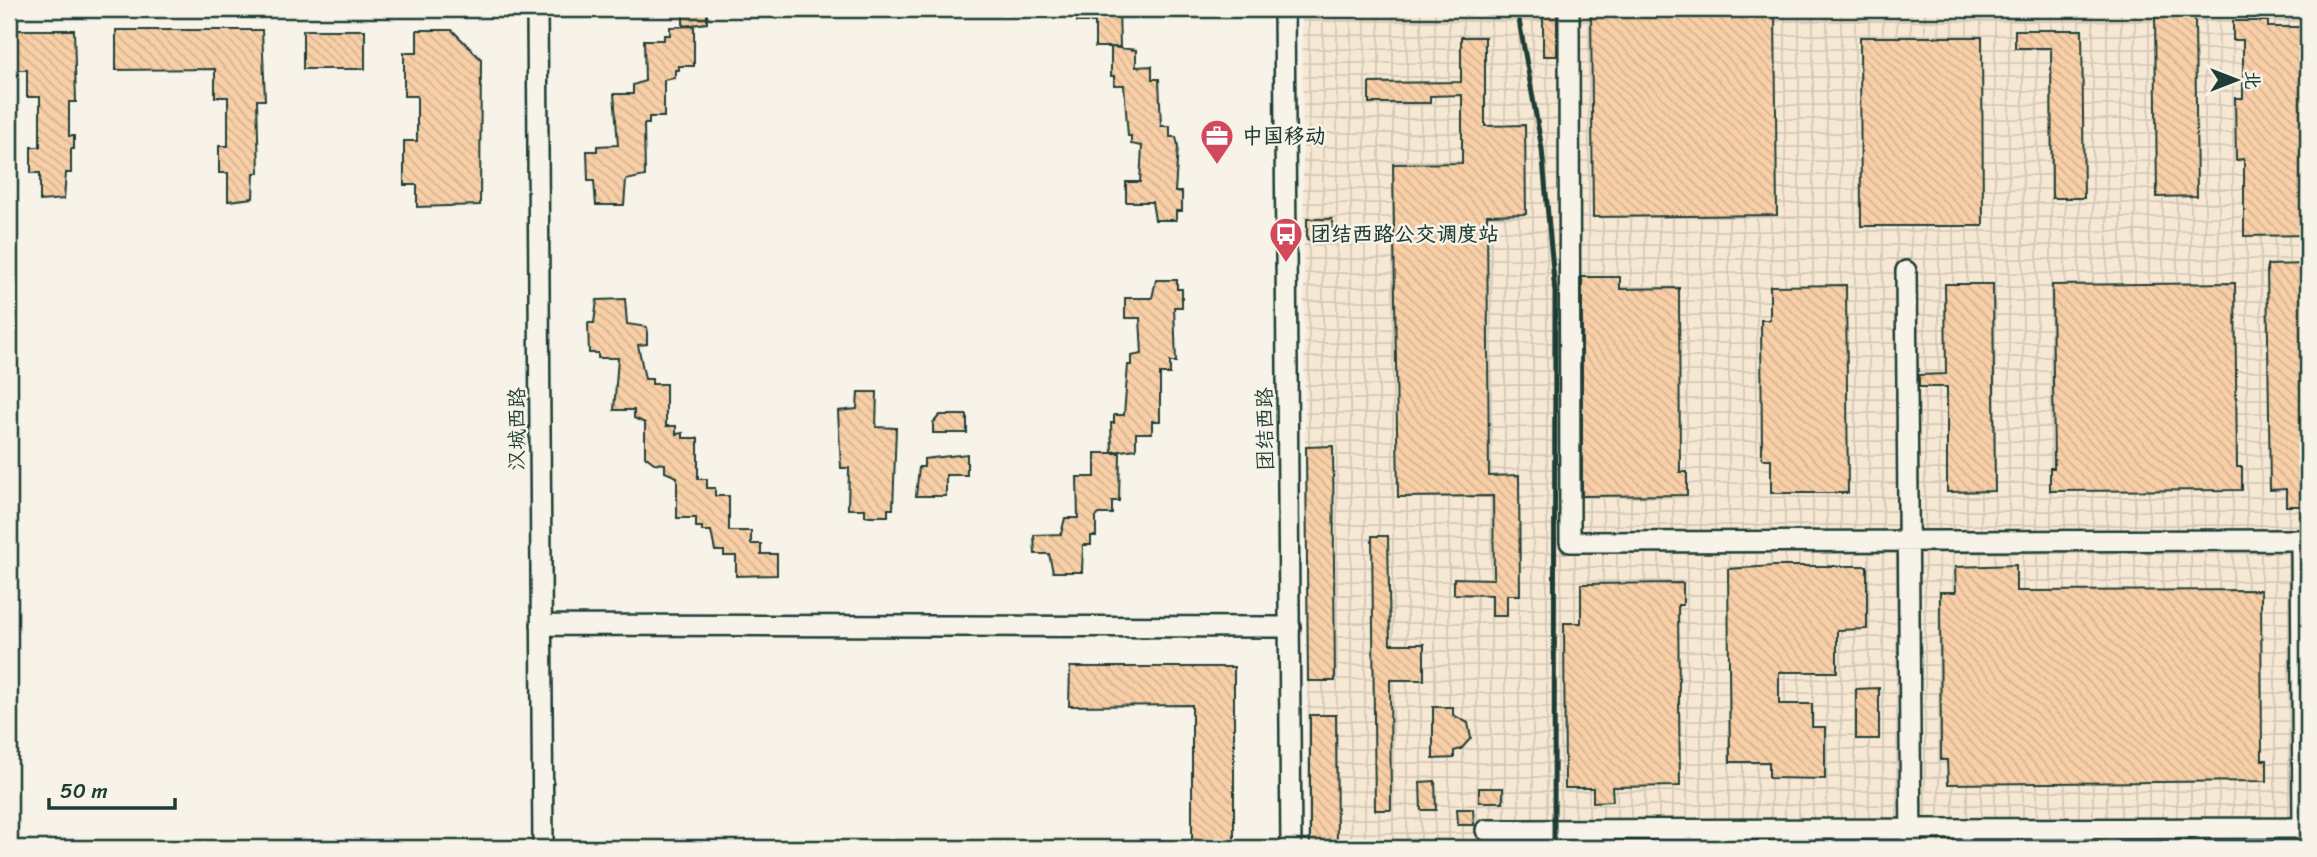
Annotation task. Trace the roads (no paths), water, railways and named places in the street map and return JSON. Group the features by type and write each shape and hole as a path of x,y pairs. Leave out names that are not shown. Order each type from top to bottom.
{"street":[{"name":"汉城西路","path":"537,9 543,848"},
{"name":"团结西路","path":"1284,9 1292,848"},
{"path":"1486,830 1911,839 2303,828 2301,540 1570,542 1569,9"},
{"path":"1906,271 1911,839"},
{"path":"541,625 1290,627"}],"railway":[{"path":"1517,9 1542,149 1555,292 1554,848"}],"place":[{"name":"中国移动","path":"1217,166"},
{"name":"团结西路公交调度站","path":"1286,264"}]}
